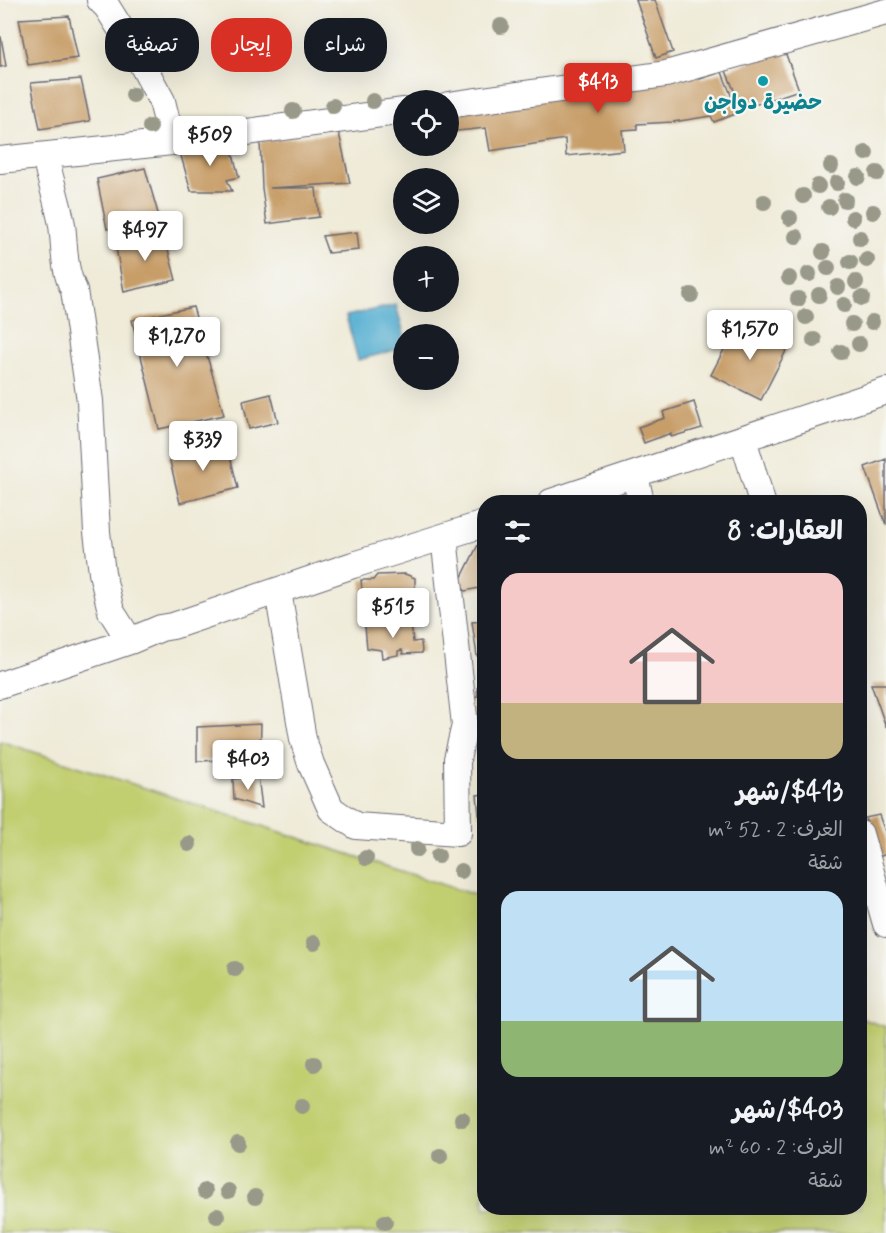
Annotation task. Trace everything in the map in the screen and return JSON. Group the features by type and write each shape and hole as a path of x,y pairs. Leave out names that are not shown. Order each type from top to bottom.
{"street":[{"path":"100,0 107,7 137,55 162,101 172,142"},
{"path":"459,103 666,74 886,12"},
{"path":"0,160 172,142 393,112"},
{"path":"45,156 62,225 64,260 74,290 90,401 97,532 102,573 111,611 130,641"},
{"path":"574,495 886,391"},
{"path":"743,439 760,495"},
{"path":"635,476 639,495"},
{"path":"0,685 130,641 161,628 477,526"},
{"path":"278,591 303,739 331,809 356,826 458,833 457,759 465,725 444,537"},
{"path":"867,858 886,924"}],"green space":[{"path":"0,741 477,896 477,1215 867,1215 867,1020 886,1027 886,1233 0,1233"}],"water":[{"path":"393,306 393,312 398,312 401,324 393,324 393,351 358,360 346,316"}],"building":[{"path":"636,0 655,0 673,52 656,58"},
{"path":"69,16 78,58 28,65 19,19"},
{"path":"0,37 6,66 0,67"},
{"name":"حضيرة دواجن","path":"784,49 799,90 742,109 726,71"},
{"path":"722,72 738,113 714,122 711,116 673,122 637,124 637,129 622,130 624,150 566,156 565,139 490,151 486,128 459,131 459,111 700,75 700,79"},
{"path":"81,79 90,121 40,129 31,83"},
{"path":"339,133 350,183 270,188 316,188 319,217 267,224 262,188 260,141"},
{"path":"230,143 239,177 227,180 232,191 191,191 179,149"},
{"path":"145,168 159,217 107,229 97,179"},
{"path":"163,231 176,280 124,292 115,242"},
{"path":"357,232 359,250 328,253 322,236"},
{"path":"193,307 224,415 159,429 132,320"},
{"path":"738,322 788,347 761,400 711,375"},
{"path":"271,394 278,422 249,429 243,401"},
{"path":"694,402 702,428 671,437 671,433 644,443 638,427 665,418 663,412"},
{"path":"226,440 238,488 180,503 169,457"},
{"path":"886,459 886,525 865,467"},
{"path":"477,547 477,588 465,591 459,583"},
{"path":"405,574 415,578 415,614 385,619 365,619 361,580 373,580 377,575"},
{"path":"411,622 413,642 421,641 422,653 403,654 402,650 398,651 398,655 382,658 381,650 367,648 365,626 388,626 389,623"},
{"path":"472,622 477,622 477,656"},
{"path":"871,684 886,684 886,727"},
{"path":"477,696 477,734 475,734 470,697"},
{"path":"261,724 260,759 197,761 197,727"},
{"path":"258,776 262,808 234,799 233,779"},
{"path":"879,815 886,835 886,854 877,858 867,825 867,818"}],"place":[{"name":"حضيرة دواجن","path":"763,81"}]}
